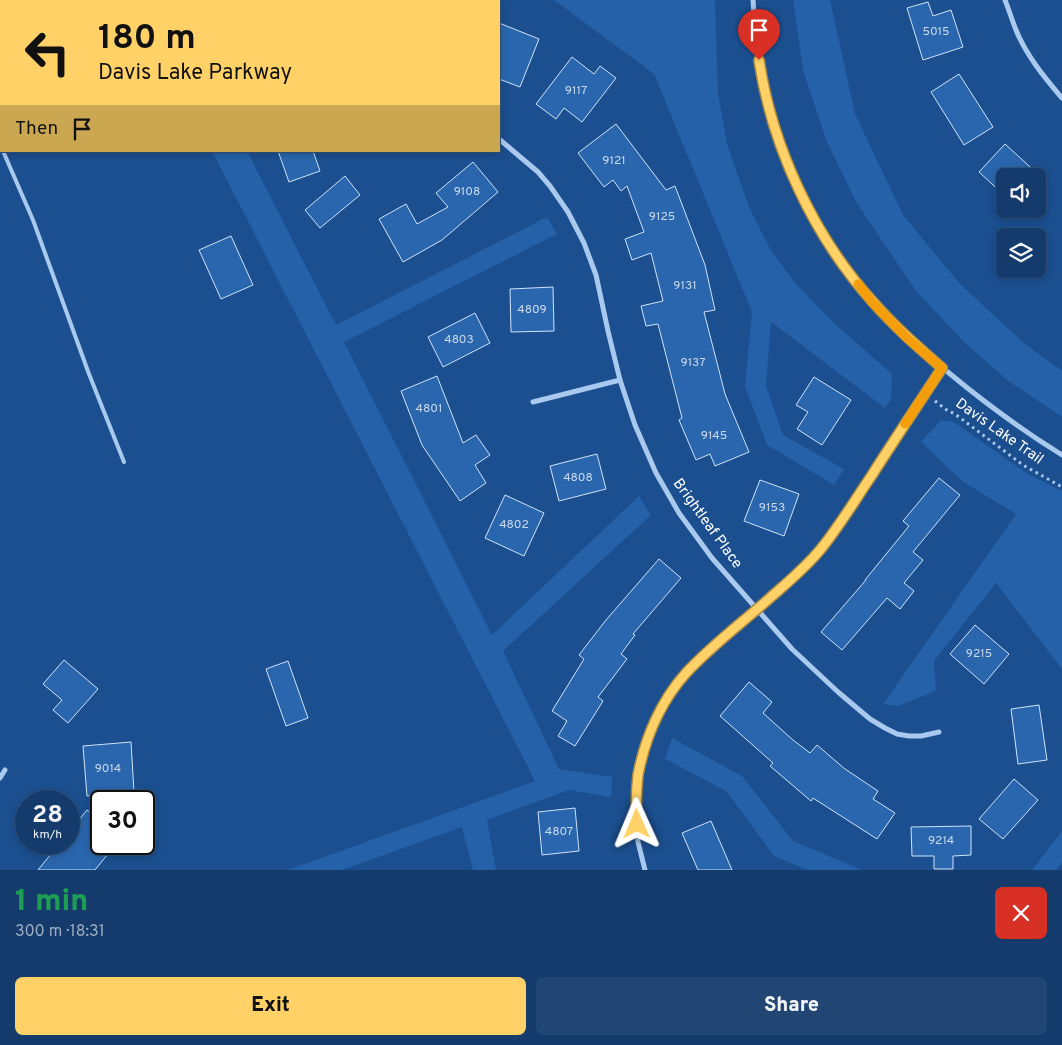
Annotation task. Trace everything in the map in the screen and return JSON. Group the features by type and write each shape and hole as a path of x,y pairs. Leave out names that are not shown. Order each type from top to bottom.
{"street":[{"path":"753,0 754,26 762,76 774,125 792,173 814,219 841,262 872,302 907,338 976,396 1035,439 1062,455"},
{"path":"1005,0 1016,31 1032,59 1062,98"},
{"name":"Brightleaf Place","path":"500,140 538,172 550,186 568,212 584,243 596,275 620,380 635,425 656,473 679,513 712,558 792,648 838,692 870,719 897,734 920,736 939,732"},
{"path":"645,870 638,842 636,806 638,776 650,735 663,706 685,674 703,656 799,572 820,550 942,368"},
{"path":"533,402 620,380"},
{"path":"0,778 4,770"}],"lane":[{"path":"3,152 33,220 89,374 124,462"}],"path":[{"name":"Davis Lake Trail","path":"925,394 1023,465 1062,487"}],"shaded area":[{"path":"554,0 715,0 718,93 727,144 749,207 769,247 795,283 835,324 892,374 891,399 885,408 771,322 766,386 783,435 844,469 834,485 767,445 745,386 752,312 654,74"},
{"path":"793,0 830,0 855,114 903,215 960,284 1024,343 1062,371 1062,417 1007,380 965,343 916,291 856,202 827,142 803,70"},
{"path":"213,152 248,152 336,325 547,217 557,234 344,342 492,635 639,496 651,515 503,651 559,769 612,777 611,797 569,790 487,820 496,870 473,870 462,827 342,870 288,870 535,781"},
{"path":"941,420 954,422 1026,473 1062,491 1062,669 996,583 934,661 936,691 898,706 883,704 1016,514 962,481 921,442"},
{"path":"672,738 742,776 793,841 862,870 807,870 774,856 726,791 665,759"},
{"path":"1062,831 1062,862 1056,870 1032,870"}],"building":[{"path":"928,2 933,16 951,10 963,47 923,60 907,8"},
{"path":"500,23 539,39 520,87 500,79"},
{"path":"572,57 594,74 600,66 616,78 582,122 564,108 556,119 536,104"},
{"path":"959,74 993,127 964,145 931,92"},
{"path":"616,124 666,190 675,186 705,265 715,310 704,312 725,394 749,452 715,466 710,454 696,460 679,420 682,418 658,324 646,326 641,306 663,301 651,253 632,260 625,239 644,232 627,186 621,191 613,180 604,187 578,153"},
{"path":"1005,144 1031,168 996,168 996,188 979,172"},
{"path":"278,152 313,152 320,171 289,182"},
{"path":"473,162 498,192 442,240 403,262 379,219 406,204 417,224 448,207 436,193"},
{"path":"345,176 360,195 320,228 305,210"},
{"path":"231,236 253,285 221,299 199,250"},
{"path":"553,287 554,331 511,332 510,289"},
{"path":"475,313 490,343 443,367 428,337"},
{"path":"437,376 463,443 476,435 490,455 475,465 486,483 460,501 422,445 401,391"},
{"path":"814,377 851,400 822,445 797,429 808,412 796,405"},
{"path":"597,454 606,489 559,501 550,466"},
{"path":"939,478 960,495 913,552 923,560 904,583 914,591 900,609 887,598 842,650 821,632 909,526 903,521"},
{"path":"760,480 799,494 784,536 744,521"},
{"path":"505,495 544,513 524,556 485,538"},
{"path":"659,559 681,578 633,634 635,635 621,654 627,659 598,697 603,701 575,746 558,736 567,721 552,711 584,659 579,655 606,620"},
{"path":"975,625 1009,654 984,684 950,654"},
{"path":"64,660 98,689 68,723 53,710 62,700 43,684"},
{"path":"288,661 308,718 286,726 266,669"},
{"path":"749,682 772,702 763,713 793,740 810,753 817,745 845,769 878,791 873,799 895,813 877,839 813,798 811,801 770,766 773,763 720,716"},
{"path":"1039,705 1047,760 1018,764 1011,709"},
{"path":"131,742 134,790 90,790 90,796 87,796 83,746"},
{"path":"1014,779 1038,800 1003,839 979,819"},
{"path":"575,808 579,851 542,855 538,812"},
{"path":"87,810 90,812 90,855 107,855 95,870 38,870 50,855 80,855 80,819"},
{"path":"711,821 732,870 698,870 682,833"},
{"path":"971,826 971,855 953,856 953,869 934,869 934,856 912,856 911,827"}],"slow traffic":[{"path":"858,284 872,302 907,338 942,368 905,424"}],"route":[{"path":"637,824 638,776 642,758 663,706 674,689 685,674 703,656 799,572 820,550 942,368 907,338 872,302 841,262 814,219 792,173 774,125 759,60"}]}
